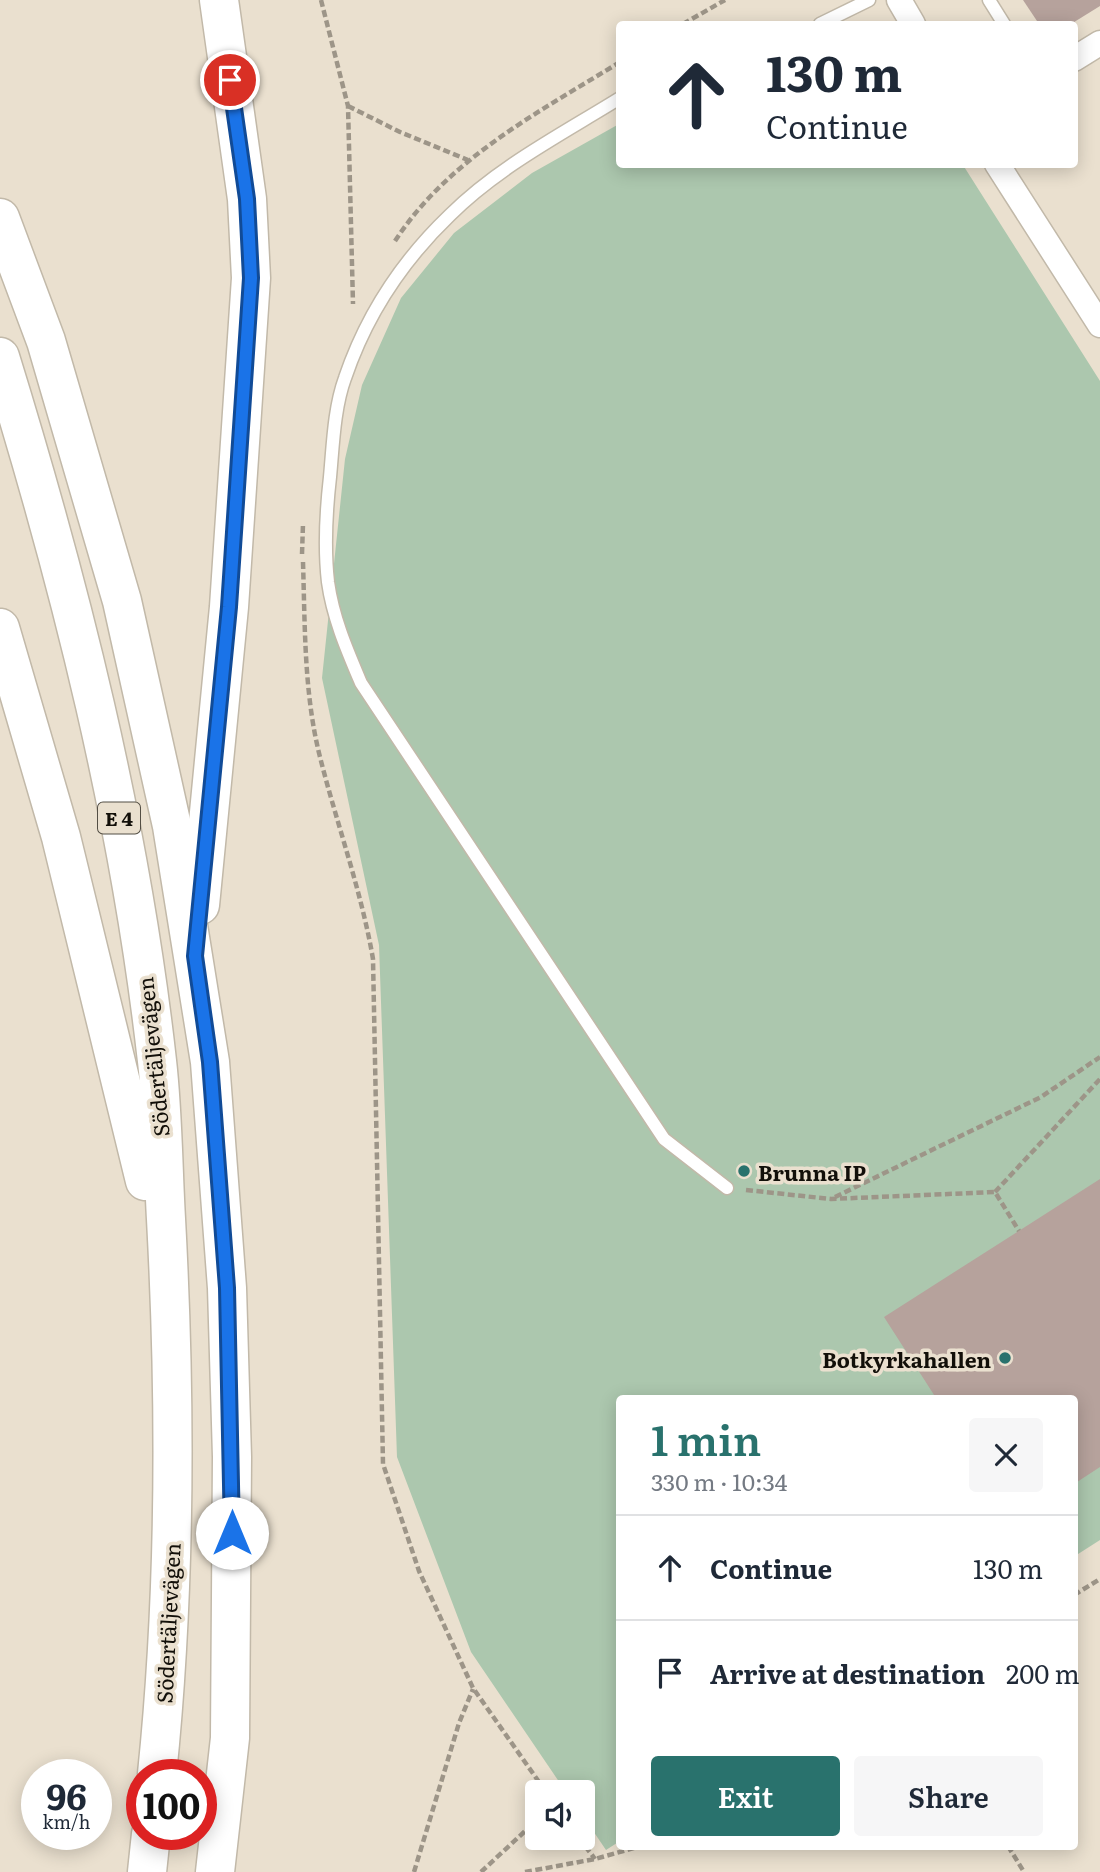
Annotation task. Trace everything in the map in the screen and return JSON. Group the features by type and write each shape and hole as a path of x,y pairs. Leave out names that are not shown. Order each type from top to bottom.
{"highway":[{"path":"195,956 229,607 251,278 247,199 219,0"},
{"name":"E 4","path":"0,218 46,341 122,601 172,826 195,956 211,1075 227,1288 232,1457 230,1738 215,1872"},
{"name":"Södertäljevägen","path":"0,357 75,614 124,840 157,1062 170,1291 174,1454 165,1695 159,1759"},
{"path":"0,628 65,851 130,1108 170,1291"},
{"path":"148,1872 150,1850"}],"street":[{"path":"899,0 911,21"},
{"path":"1078,57 1100,43"},
{"path":"1001,168 1100,325"}],"lane":[{"path":"826,21 869,0"},
{"path":"989,0 1002,21"},
{"path":"616,100 499,173 451,214 408,260 372,317 344,380 332,451 325,525 328,584 341,636 368,694 664,1139 727,1188"}],"path":[{"path":"321,0 348,106 353,304 348,316"},
{"path":"688,21 725,0"},
{"path":"348,106 400,132 469,160"},
{"path":"303,522 309,699 319,752 365,912 373,959 383,1464 419,1571 473,1688 538,1780"},
{"path":"831,1199 1041,1097 1100,1057"},
{"path":"727,1188 831,1199 995,1192 1100,1079"},
{"path":"995,1192 1019,1231"},
{"path":"1078,1593 1100,1579"},
{"path":"414,1872 473,1688"},
{"path":"481,1872 525,1831"},
{"path":"588,1850 595,1859"},
{"path":"525,1872 627,1850"},
{"path":"1010,1850 1024,1872"}],"green space":[{"name":"Brunna IP","path":"616,126 616,168 965,168 1100,381 1100,1540 1078,1554 1078,1395 616,1395 616,1844 606,1850 595,1834 595,1780 558,1780 471,1652 397,1457 379,945 322,678 345,459 362,385 401,298 454,233 532,173"}],"building":[{"path":"1023,0 1100,0 1100,6 1076,21 1037,21"},
{"name":"Botkyrkahallen","path":"1100,1179 1100,1467 1078,1481 1078,1395 934,1395 884,1317"}],"place":[{"name":"Brunna IP","path":"744,1171"},
{"name":"Botkyrkahallen","path":"1005,1358"}],"route":[{"path":"230,80 247,199 251,278 229,607 195,956 210,1062 227,1288 232,1533"}]}
